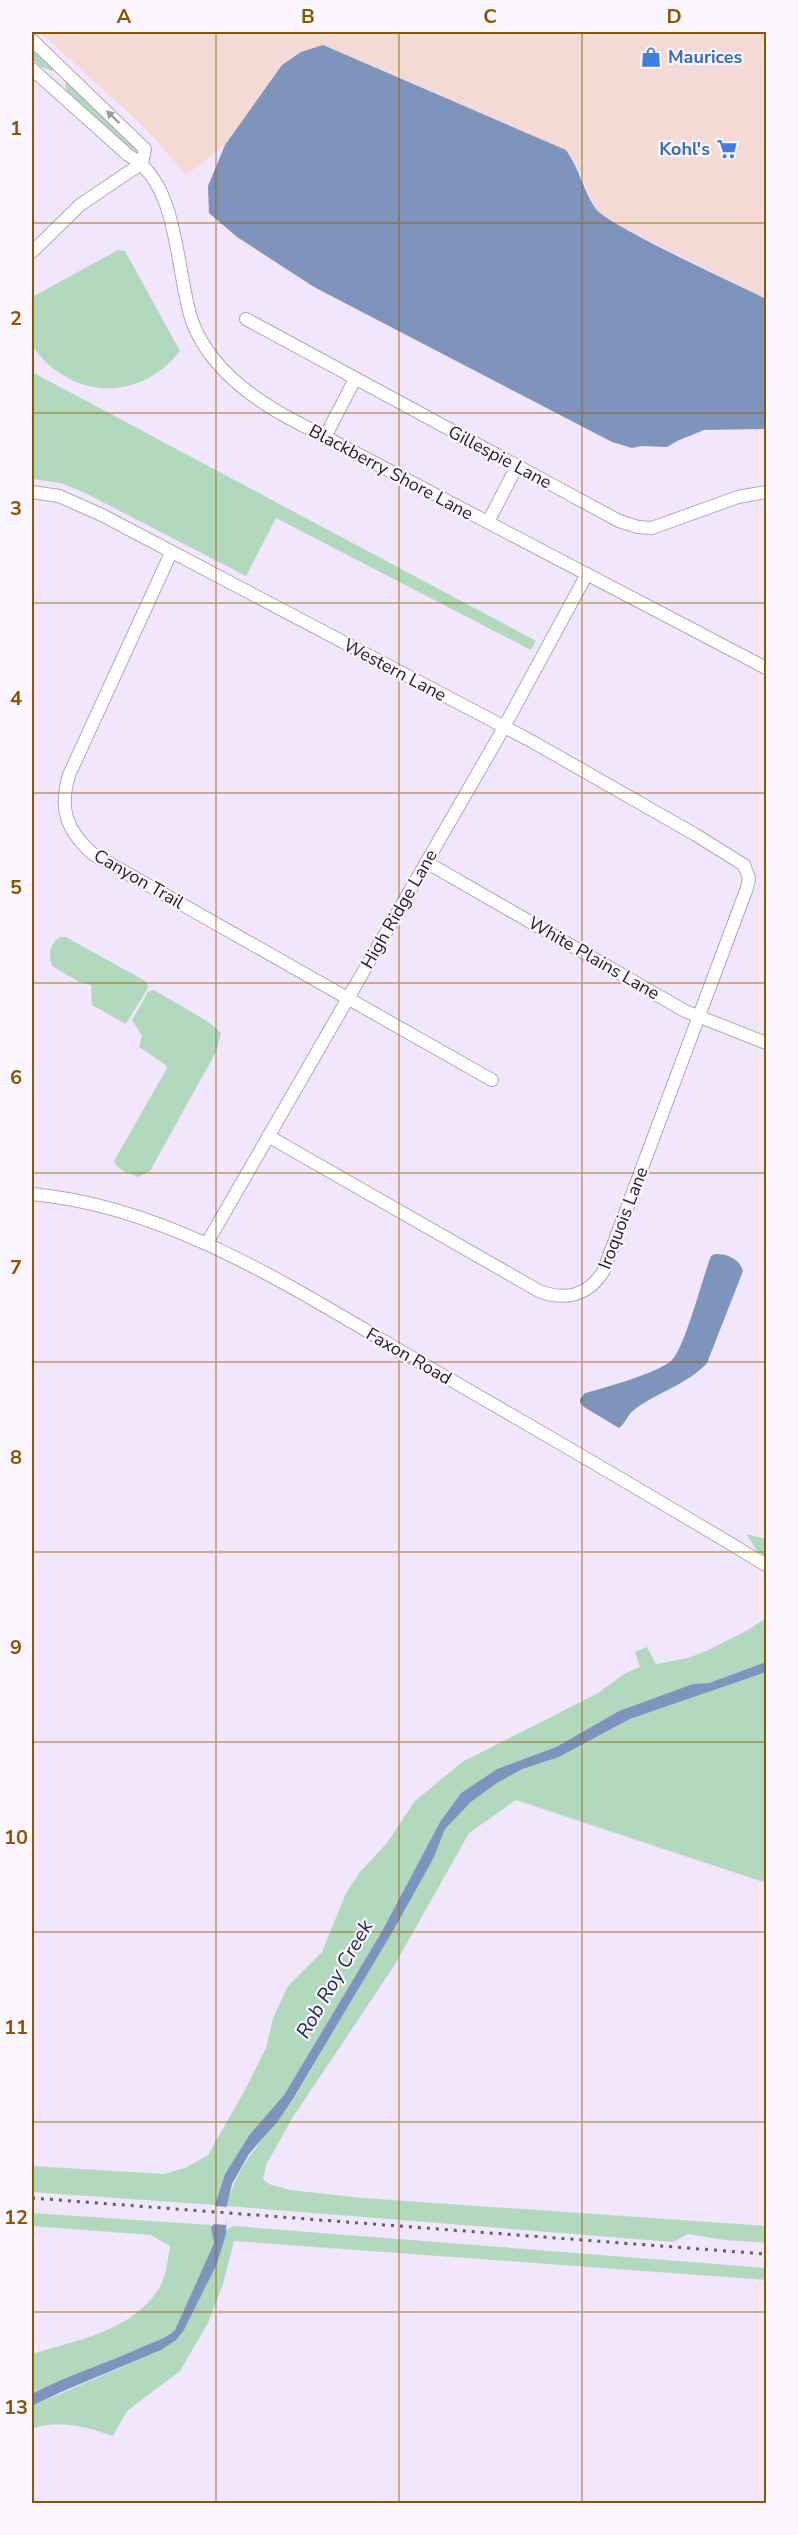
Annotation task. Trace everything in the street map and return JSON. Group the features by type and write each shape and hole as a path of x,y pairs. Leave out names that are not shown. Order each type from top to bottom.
{"street":[{"name":"Blackberry Shore Lane","path":"32,40 145,149 142,163"},
{"name":"Blackberry Shore Lane","path":"32,69 128,155 142,163 156,182 166,204 193,322 208,350 227,376 255,398 325,437 766,668"},
{"path":"32,252 80,205 142,163"},
{"name":"Gillespie Lane","path":"246,319 619,521 638,527 652,528 738,497 766,492"},
{"path":"325,437 355,379"},
{"path":"488,522 517,466"},
{"name":"Western Lane","path":"32,492 59,496 102,515 504,727 738,859 747,870"},
{"name":"Canyon Trail","path":"171,553 69,775 64,791 64,809 72,831 93,854 492,1080"},
{"name":"High Ridge Lane","path":"207,1243 504,727 587,574"},
{"name":"White Plains Lane","path":"426,862 699,1018 766,1043"},
{"name":"Iroquois Lane","path":"268,1136 539,1291 557,1296 578,1295 592,1286 603,1272 747,888 749,879 747,870"},
{"name":"Faxon Road","path":"32,1194 123,1212 207,1243 290,1287 639,1488 766,1565"}],"shaded area":[{"path":"40,32 766,32 766,299 622,227 596,210 576,163 566,150 323,45 282,65 225,145 186,175 146,129"}],"green space":[{"path":"32,48 54,69 53,71 41,67 32,59"},
{"path":"65,81 139,149 139,152 114,135 73,100 68,93"},
{"path":"118,250 125,251 180,351 163,368 145,380 125,387 105,388 85,385 66,377 48,364 32,346 32,297"},
{"path":"32,372 536,641 531,650 276,518 246,576 85,493 61,483 32,479"},
{"path":"60,937 66,937 147,982 148,988 126,1024 92,1005 91,985 79,982 52,966 51,950"},
{"path":"154,990 207,1021 221,1033 216,1052 150,1171 138,1177 121,1169 114,1161 167,1068 166,1065 139,1047 142,1036 132,1020 148,992"},
{"path":"746,1534 766,1539 766,1557 757,1551"},
{"path":"766,1618 766,1662 709,1683 693,1685 619,1711 556,1747 497,1769 461,1793 440,1822 381,1933 284,2095 250,2134 225,2174 215,2205 32,2192 32,2166 164,2174 185,2168 208,2155 266,2048 273,2018 288,1986 322,1952 346,1893 360,1872 386,1844 415,1801 462,1762 598,1693 624,1674 640,1667 635,1652 647,1647 656,1664 688,1658 748,1630"},
{"path":"766,1672 766,1883 516,1800 469,1833 394,1966 293,2117 266,2165 263,2179 269,2184 290,2190 363,2198 766,2226 766,2243 688,2234 673,2242 227,2206 246,2162 293,2100 393,1931 432,1859 445,1829 471,1802 497,1783 524,1769 559,1757 630,1719"},
{"path":"32,2213 211,2225 214,2243 175,2330 168,2336 32,2394 32,2354 84,2339 133,2316 161,2285 170,2246 151,2235 32,2226"},
{"path":"233,2226 766,2268 766,2280 234,2241 223,2284 208,2323 180,2371 127,2411 113,2436 83,2427 62,2424 32,2429 32,2406 161,2350 184,2330 217,2264 226,2230"}],"water":[{"path":"323,45 566,150 595,208 604,216 647,241 766,299 766,429 704,430 667,447 632,448 612,442 314,287 237,237 209,213 208,186 225,145 282,65 301,52"},
{"path":"715,1254 732,1258 739,1263 743,1271 707,1363 681,1383 634,1410 619,1428 584,1407 580,1399 585,1393 643,1375 672,1360 688,1328 711,1256"},
{"path":"766,1662 766,1672 630,1719 559,1757 523,1769 497,1783 471,1802 445,1829 433,1859 393,1931 293,2099 278,2121 249,2154 232,2184 227,2206 226,2234 217,2264 184,2330 176,2340 161,2350 32,2406 32,2394 168,2336 175,2330 214,2243 211,2227 214,2224 215,2205 225,2174 250,2134 284,2095 381,1933 440,1822 461,1793 497,1769 556,1747 619,1711 693,1684 709,1683"}],"pier":[{"path":"215,2206 228,2207 226,2225 213,2224"}],"railway":[{"path":"32,2198 766,2254"}],"place":[{"name":"Maurices","path":"651,57"},
{"name":"Kohl's","path":"727,149"}],"water label":[{"name":"Rob Roy Creek","path":"334,1979"}]}
